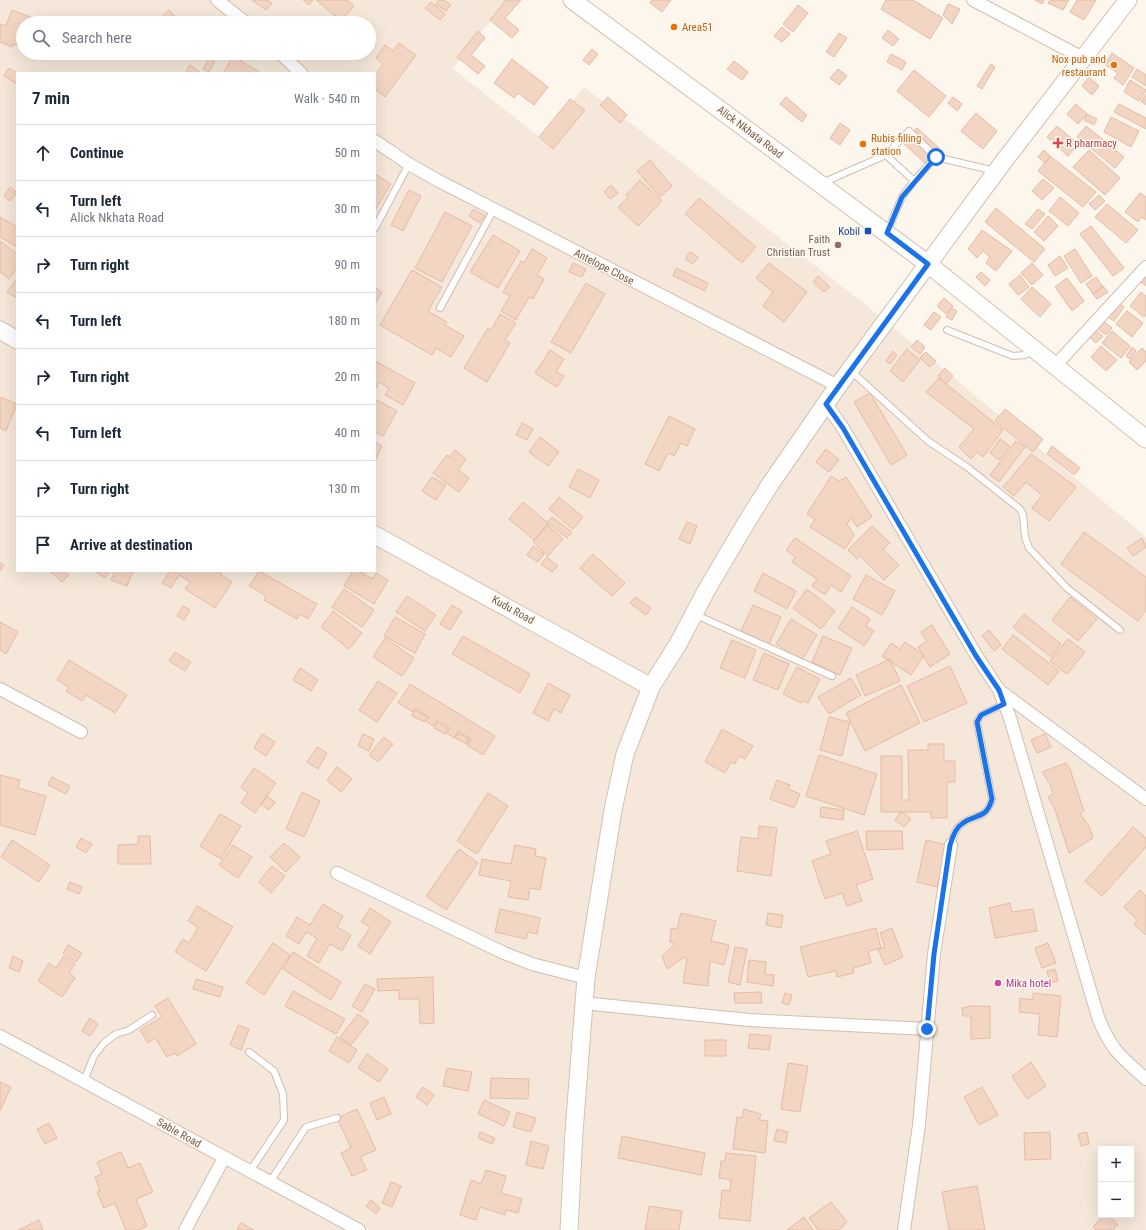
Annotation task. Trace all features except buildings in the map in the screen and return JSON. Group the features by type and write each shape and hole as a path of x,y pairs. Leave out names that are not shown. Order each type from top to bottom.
{"street":[{"path":"217,0 237,16"},
{"name":"Alick Nkhata Road","path":"572,0 928,264 1146,438"},
{"path":"974,0 1084,58"},
{"path":"569,1230 574,1132 586,978 613,810 625,754 651,687 678,644 693,614 771,483 838,386 996,172 1128,0"},
{"path":"287,60 300,72"},
{"name":"Antelope Close","path":"376,142 409,164 494,209 838,386"},
{"path":"1055,366 1146,267"},
{"path":"0,330 16,339"},
{"path":"826,404 843,428 976,656 999,690 1098,1017 1106,1038 1115,1052 1146,1079"},
{"name":"Kudu Road","path":"376,536 651,687"},
{"path":"0,689 81,732"},
{"path":"999,690 1145,797"},
{"path":"904,1230 918,1125 936,939 950,845"},
{"path":"337,872 504,954 532,964 586,978"},
{"path":"583,1003 749,1020 927,1029"},
{"name":"Sable Road","path":"0,1036 359,1230"},
{"path":"185,1230 224,1158"}],"lane":[{"path":"820,184 886,155 909,131 936,157 973,165 996,172"},
{"path":"886,155 914,181"},
{"path":"887,233 902,197 914,181 936,157"},
{"path":"376,226 409,164"},
{"path":"440,308 494,209"},
{"path":"947,330 1013,356 1025,355 1033,349"},
{"path":"850,370 928,441 968,467 1020,509 1023,514 1025,537 1029,548 1066,588 1120,630"},
{"path":"693,614 832,676"},
{"path":"950,845 956,831 963,823 978,817 989,810 992,799 977,722 981,715 1004,704"},
{"path":"84,1081 94,1056 104,1043 116,1034 130,1030 152,1015"},
{"path":"249,1052 274,1071 284,1094 284,1120 250,1171"},
{"path":"270,1182 306,1127 337,1118"}],"shaded area":[{"path":"0,0 507,0 453,69 542,139 584,87 866,305 1146,537 1146,1230 0,1230"}],"place":[{"name":"Area51","path":"674,27"},
{"name":"Nox pub and restaurant","path":"1114,65"},
{"name":"R pharmacy","path":"1058,143"},
{"name":"Rubis filling station","path":"863,144"},
{"name":"Kobil","path":"868,231"},
{"name":"Faith Christian Trust","path":"838,245"},
{"name":"Mika hotel","path":"998,983"}],"route":[{"path":"927,1029 940,903 950,845 956,831 963,823 978,817 989,810 992,799 977,722 981,715 1004,704 999,690 976,656 843,428 826,404 928,264 887,233 902,197 914,181 936,157"}]}
